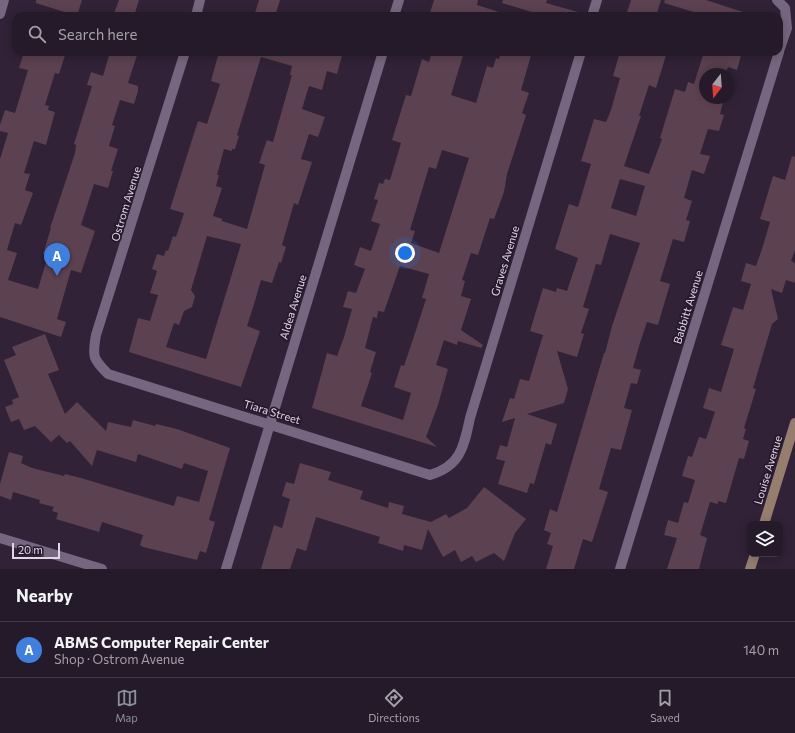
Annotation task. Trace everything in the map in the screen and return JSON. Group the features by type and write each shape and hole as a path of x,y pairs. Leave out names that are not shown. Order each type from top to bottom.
{"main road":[{"name":"Louise Avenue","path":"765,521 795,423"},
{"path":"750,569 754,557"}],"street":[{"path":"0,14 4,0"},
{"path":"197,12 200,0"},
{"path":"395,12 398,0"},
{"path":"593,12 597,0"},
{"name":"Babbitt Avenue","path":"777,0 785,8 787,28 783,40"},
{"name":"Ostrom Avenue","path":"96,362 94,350 96,336 183,56"},
{"name":"Aldea Avenue","path":"226,569 382,56"},
{"name":"Graves Avenue","path":"444,471 454,463 464,447 470,418 580,56"},
{"name":"Babbitt Avenue","path":"620,569 778,56"},
{"name":"Tiara Street","path":"96,362 108,374 415,471 430,475 444,471"},
{"path":"0,538 102,569"}],"building":[{"path":"36,0 82,0 78,12 64,12 36,3"},
{"path":"119,0 139,0 135,12 114,12"},
{"path":"259,0 280,0 276,12 255,12"},
{"path":"434,0 478,0 477,5 499,12 430,12"},
{"path":"503,0 547,0 546,3 578,12 532,12 502,3"},
{"path":"631,0 661,0 657,12 627,12"},
{"path":"665,0 706,0 743,12 694,12 664,3"},
{"path":"23,56 65,56 59,74 55,73 45,105 49,106 48,110 55,112 46,145 34,141 24,173 30,174 25,190 33,193 21,225 15,223 7,250 17,253 8,280 38,289 48,256 43,254 75,153 76,145 74,144 92,86 87,85 91,72 103,76 109,56 137,56 128,83 138,86 138,91 134,104 120,100 112,125 115,126 109,146 118,149 111,171 113,171 108,188 94,184 81,225 95,231 81,273 71,270 57,319 66,322 61,337 0,317 0,159 8,133 0,131 0,125 5,110 15,113 28,70 19,68"},
{"path":"218,56 342,56 337,74 327,71 322,90 309,86 302,109 325,117 318,137 309,134 301,159 312,162 298,205 294,203 282,245 286,247 281,263 279,262 272,283 261,280 247,326 260,331 241,387 129,352 138,318 150,321 158,295 150,293 157,271 152,269 157,254 164,256 166,250 168,251 173,236 176,237 184,213 170,209 198,121 207,124 220,84 211,81","holes":["261,57 292,66 290,75 292,75 273,142 267,140 259,163 265,165 247,229 222,221 222,219 213,216 222,188 216,186 219,175 217,175 224,149 232,151 232,149 235,149 239,136 237,135","207,236 241,244 206,359 166,347 174,323 179,325 184,311 192,307 195,296 191,290"]},
{"path":"431,56 463,56 451,95 476,103 487,66 493,68 496,58 499,59 500,56 531,56 521,90 529,93 522,113 526,115 507,174 504,192 494,219 490,218 478,255 471,253 462,280 465,281 461,296 471,299 461,330 483,345 481,348 458,341 457,345 444,340 436,365 448,369 438,405 426,437 437,447 312,408 327,353 337,356 344,337 352,309 343,307 348,291 356,293 365,269 354,265 360,247 371,251 380,224 371,221 378,200 374,199 379,183 383,184 385,179 390,180 401,143 392,140 406,95 411,96 422,59 429,62","holes":["442,150 469,158 439,253 411,243 415,231 410,230 429,167 436,169","400,266 429,274 422,298 426,299 404,366 401,365 394,387 411,393 403,420 361,406 372,373 370,372 376,352 365,348 373,317 377,318 378,311 384,312"]},
{"path":"619,56 666,56 656,88 649,85 639,116 641,116 624,166 649,174 662,139 660,138 675,89 685,92 688,82 694,84 699,68 699,104 722,104 720,114 724,115 719,131 708,129 700,154 710,156 704,174 692,170 684,198 692,201 686,220 690,221 684,242 673,239 660,281 670,284 658,325 647,322 639,346 633,368 641,370 637,384 631,383 624,408 632,410 621,450 611,448 599,489 608,492 592,542 583,539 574,569 546,569 553,546 547,544 551,533 544,530 550,509 557,512 612,326 640,243 610,234 601,265 596,264 583,307 589,309 581,333 584,334 577,357 557,351 568,389 564,403 527,414 557,424 551,445 546,443 534,484 530,483 527,493 498,484 505,461 496,459 500,445 507,447 515,418 502,422 510,398 514,399 520,379 529,381 543,335 530,331 543,288 556,292 557,288 567,291 578,258 555,249 569,204 578,207 591,164 581,161 594,119 606,122 620,78 613,76","holes":["620,179 645,186 636,216 611,208"]},
{"path":"703,56 741,56 737,70 735,68 699,68"},
{"path":"792,156 795,157 795,250 791,261 795,263 795,283 786,280 782,293 771,289 778,319 772,324 753,388 756,389 744,428 746,429 743,439 749,441 744,459 739,458 726,503 718,501 718,504 710,502 700,535 707,538 699,569 667,569 677,538 664,535 668,520 678,523 684,502 688,503 695,480 682,476 688,456 692,457 699,437 706,439 715,412 703,408 709,388 721,392 734,349 721,345 733,307 743,310 751,284 741,281 746,263 756,266 762,249 770,222 760,219 773,176 785,180"},
{"path":"45,334 59,370 48,374 65,414 77,402 106,431 108,422 131,427 133,420 155,426 156,424 177,429 230,448 209,520 215,522 206,553 200,551 197,560 143,547 140,545 143,535 102,522 99,532 56,519 58,513 52,511 54,507 39,503 40,500 13,492 11,500 0,496 0,484 9,452 23,456 21,463 32,468 64,476 65,474 81,478 174,506 177,496 199,502 208,471 184,463 182,469 138,454 136,462 97,450 92,466 70,441 67,443 59,435 51,442 35,426 24,430 19,419 11,422 5,407 13,404 12,400 19,397 4,360 16,355 12,347"},
{"path":"300,463 331,472 328,480 363,491 360,499 388,508 389,502 404,506 402,514 431,522 446,514 449,518 467,508 484,487 526,519 515,533 504,561 494,553 476,562 472,556 461,562 455,550 443,557 428,529 422,550 404,545 403,551 378,543 380,537 316,517 306,551 297,548 290,569 261,569 274,525 282,528 290,499 282,496 286,482 294,484"}],"place":[{"name":"ABMS Computer Repair Center","path":"57,276"}]}
